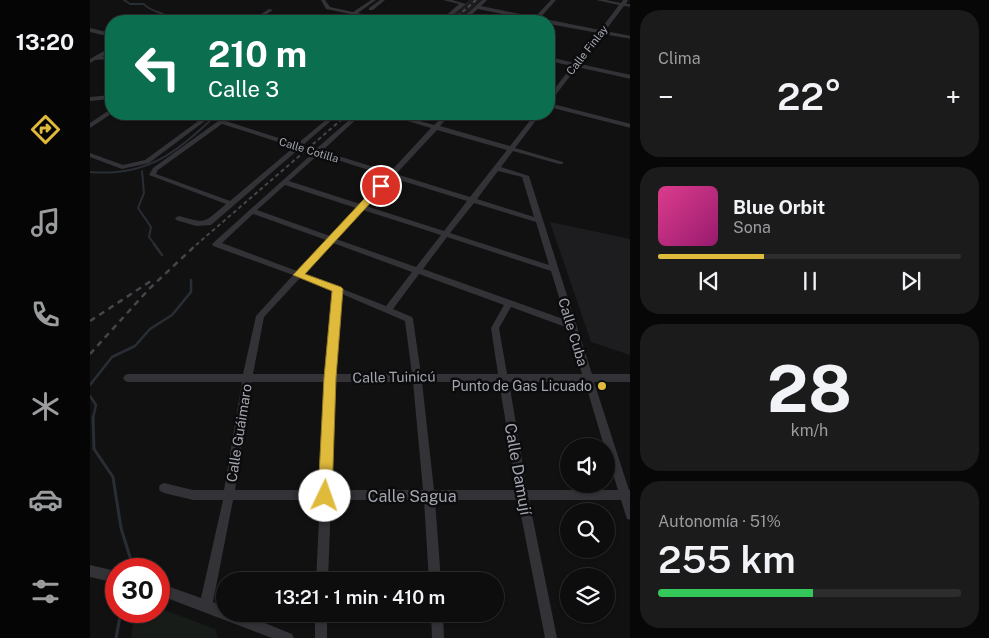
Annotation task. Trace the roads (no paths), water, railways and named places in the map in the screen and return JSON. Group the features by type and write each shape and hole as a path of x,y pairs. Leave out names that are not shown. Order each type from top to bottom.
{"street":[{"path":"323,0 328,8 358,15"},
{"path":"354,14 374,0"},
{"path":"363,15 383,0"},
{"path":"445,0 463,4"},
{"path":"468,15 485,0"},
{"path":"540,15 554,0"},
{"path":"598,0 627,3"},
{"path":"615,0 627,3"},
{"name":"Calle Finlay","path":"555,92 601,32 627,3"},
{"path":"449,15 463,4"},
{"path":"477,7 513,15"},
{"path":"263,15 271,10"},
{"path":"555,22 630,38"},
{"path":"90,30 105,34"},
{"path":"91,60 105,52"},
{"path":"91,60 105,59"},
{"path":"555,60 630,77"},
{"path":"90,99 105,98"},
{"path":"555,107 630,126"},
{"path":"90,126 105,115"},
{"path":"90,155 122,167 147,162 203,120"},
{"path":"224,120 155,169 152,175 229,203"},
{"path":"179,218 196,224 208,223 229,203 329,120"},
{"path":"353,120 216,244 338,289 409,319 418,376 430,496 434,572"},
{"path":"409,120 561,163"},
{"path":"298,275 443,120"},
{"path":"388,309 533,120"},
{"name":"Calle Cotilla","path":"221,122 540,221"},
{"name":"Calle Cuba","path":"497,168 524,176 540,221 587,376 628,495 630,515"},
{"path":"284,182 553,269"},
{"path":"252,211 572,326"},
{"name":"Calle Guáimaro","path":"206,606 229,495 247,379 260,316 298,275"},
{"path":"322,572 330,378 338,289"},
{"name":"Calle Damují","path":"510,303 495,328 523,496 551,638"},
{"name":"Calle Tuinicú","path":"128,378 247,379 418,376 587,376 630,378"},
{"name":"Calle Sagua","path":"164,488 193,495 628,495"},
{"path":"90,571 105,574"},
{"path":"170,593 216,610"},
{"path":"248,622 288,638"},
{"path":"321,622 321,638"},
{"path":"437,622 438,638"}],"waterway":[{"path":"124,0 130,4 144,4 150,9 166,15"},
{"path":"90,172 110,173 145,166 175,150 211,120"},
{"path":"142,171 144,193 138,208 151,227 149,237 155,245"},
{"path":"154,244 162,255"},
{"path":"90,385 112,357 135,346 150,329 172,315 191,292 191,280"},
{"path":"90,396 96,405 93,418"},
{"path":"93,418 94,449 113,477 121,528 130,557"},
{"path":"116,638 119,623"}],"railway":[{"path":"459,15 476,0"},
{"path":"196,245 341,120"},
{"path":"90,354 149,289 197,244"},
{"path":"90,321 154,279"}],"place":[{"name":"Punto de Gas Licuado","path":"602,386"}]}
